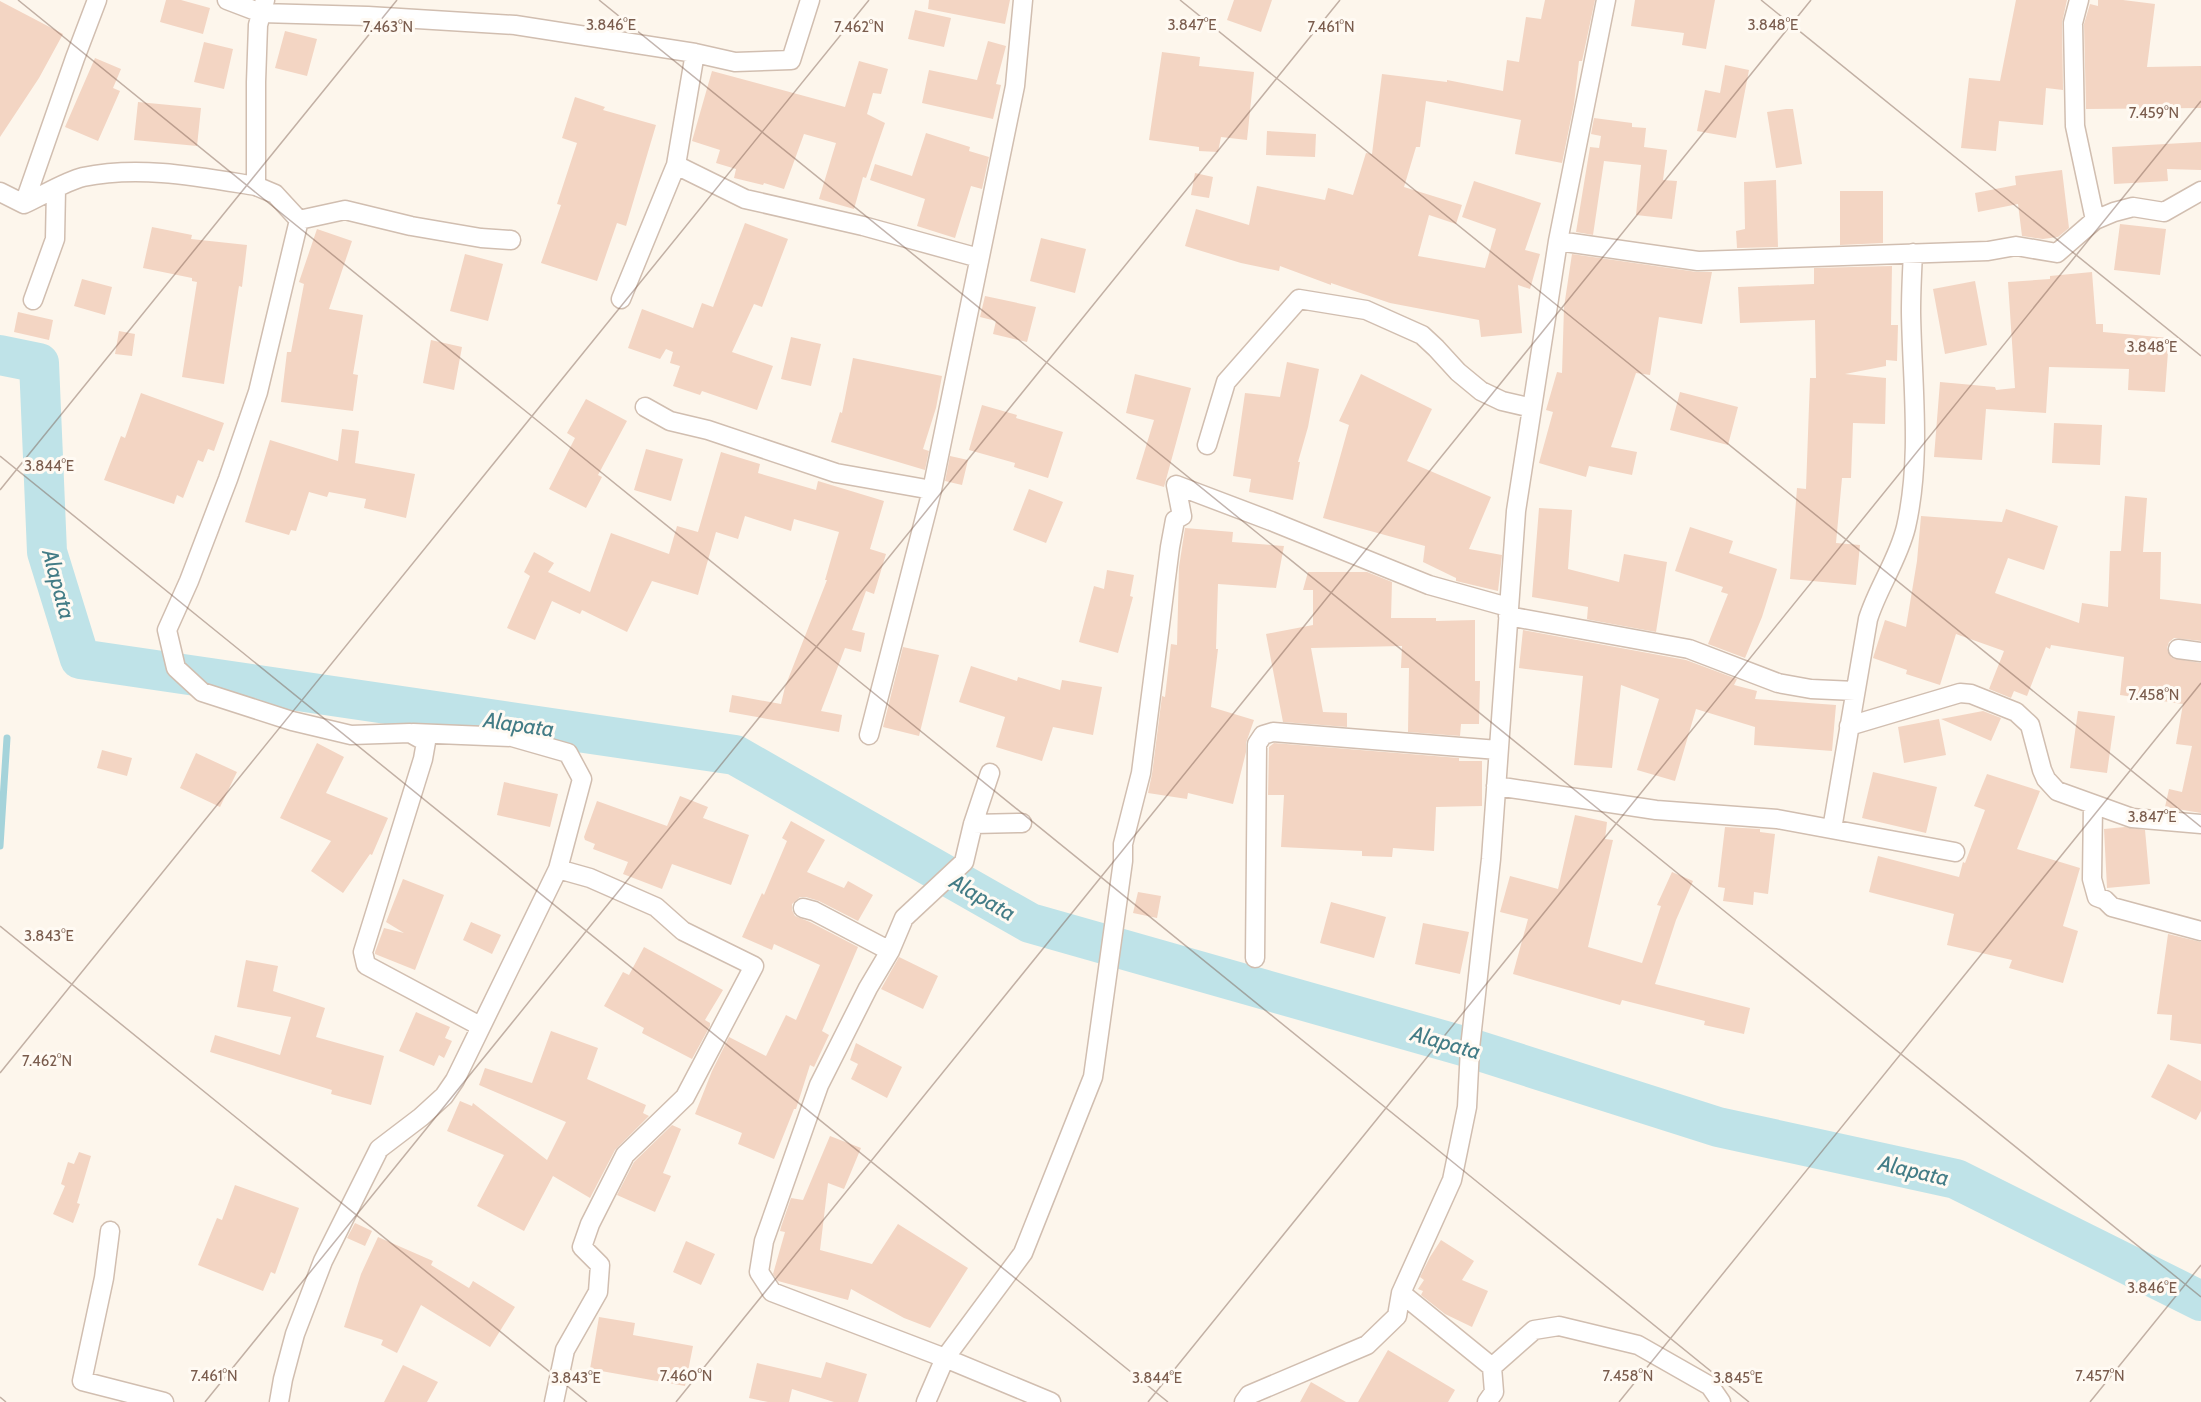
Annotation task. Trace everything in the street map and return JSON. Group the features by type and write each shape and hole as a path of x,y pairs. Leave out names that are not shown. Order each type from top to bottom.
{"street":[{"path":"24,204 97,0"},
{"path":"227,0 263,7 515,25 695,53 735,62 791,60 810,0"},
{"path":"869,735 932,490 1015,86 1023,0"},
{"path":"1244,1402 1249,1395 1367,1345 1396,1316 1401,1293 1452,1180 1467,1107 1470,1048 1491,859 1516,511 1558,241 1606,0"},
{"path":"2079,0 2073,23 2074,126 2095,220"},
{"path":"256,186 258,25 263,7"},
{"path":"621,299 676,165 695,53"},
{"path":"676,165 745,199 863,226 979,258"},
{"path":"24,204 81,177 178,173 256,186 275,194 299,220"},
{"path":"33,300 55,239 56,189"},
{"path":"1558,241 1698,261 1988,251 2016,246 2057,253 2095,220 2133,207 2164,212 2201,191"},
{"path":"0,192 24,204"},
{"path":"299,220 345,210 411,226 481,238 512,240"},
{"path":"279,1402 295,1334 323,1261 379,1149 444,1096 455,1080 558,869 582,779 568,753 512,737 410,733 351,735 292,722 202,692 176,668 167,630 189,581 228,479 258,392 299,220"},
{"path":"1832,829 1868,619 1874,597 1896,557 1906,527 1913,476 1915,395 1911,312 1913,253"},
{"path":"1207,445 1226,382 1299,299 1366,310 1422,335 1458,372 1481,391 1502,401 1532,408"},
{"path":"645,406 670,421 708,430 836,473 932,490"},
{"path":"926,1402 945,1358 1023,1253 1093,1077 1124,861 1124,844 1141,772 1170,546 1175,520 1182,516 1176,485 1429,585 1508,612 1689,649 1778,683 1811,690 1855,691"},
{"path":"2178,649 2201,652"},
{"path":"1849,726 1960,693 1971,694 2016,712 2030,725 2046,779 2057,791 2132,818 2201,824"},
{"path":"1255,958 1257,744 1263,735 1273,732 1498,750"},
{"path":"410,733 426,742 423,759 363,952 366,965 480,1026"},
{"path":"990,773 973,824 964,862 904,918 890,951 868,988 819,1085 764,1241 759,1272 772,1292 945,1358 1051,1402"},
{"path":"1496,786 1656,810 1777,819 1955,852"},
{"path":"2093,804 2092,879 2097,897 2105,900 2112,907 2201,932"},
{"path":"973,824 1022,823"},
{"path":"554,1402 565,1350 598,1292 600,1265 582,1246 590,1224 625,1155 685,1097 754,966 683,931 656,907 590,878 558,869"},
{"path":"803,908 814,911 890,951"},
{"path":"110,1232 104,1278 81,1381 164,1402"},
{"path":"1401,1293 1492,1367 1494,1392 1487,1402"},
{"path":"1492,1367 1534,1330 1559,1326 1638,1345 1710,1386 1721,1402"}],"building":[{"path":"166,0 181,0 210,8 203,34 160,22"},
{"path":"929,0 1010,0 1005,24 928,9"},
{"path":"1234,0 1272,0 1261,32 1227,20"},
{"path":"1545,0 1595,0 1582,61 1579,61 1574,104 1562,163 1515,154 1521,120 1426,101 1420,147 1416,147 1404,187 1462,205 1456,224 1429,215 1418,256 1485,268 1496,229 1462,217 1474,181 1541,203 1525,250 1540,254 1530,289 1518,285 1522,333 1481,337 1479,320 1390,303 1280,266 1279,271 1241,263 1185,246 1196,209 1249,225 1257,186 1325,200 1328,188 1353,195 1366,153 1372,154 1382,74 1447,82 1447,80 1503,91 1507,60 1519,62 1526,17 1541,19"},
{"path":"1635,0 1715,0 1706,49 1682,45 1684,33 1631,26"},
{"path":"2016,0 2067,0 2062,23 2063,90 2046,88 2043,125 1999,121 1996,151 1961,148 1969,78 2000,81"},
{"path":"2098,0 2155,4 2147,67 2201,66 2201,108 2086,109 2084,24 2090,4 2098,6"},
{"path":"0,1 63,34 39,78 0,137"},
{"path":"915,10 951,18 944,47 908,39"},
{"path":"285,31 317,39 307,76 275,68"},
{"path":"988,41 1006,46 996,84 1001,85 993,119 922,103 929,70 977,80"},
{"path":"204,42 233,49 224,89 194,82"},
{"path":"1162,52 1200,57 1199,66 1254,72 1247,140 1221,137 1218,152 1199,151 1199,147 1149,140"},
{"path":"95,58 121,69 113,88 120,91 98,141 65,127"},
{"path":"859,61 888,69 881,94 873,93 867,114 885,123 866,178 863,177 854,209 819,199 836,143 804,134 784,189 734,178 736,169 716,163 720,150 692,141 712,71 845,107"},
{"path":"1725,65 1749,70 1736,138 1697,131 1705,90 1720,93"},
{"path":"575,97 605,107 603,110 656,125 626,226 617,223 597,281 541,263 561,205 557,204 577,143 562,138"},
{"path":"138,102 201,108 197,146 134,140"},
{"path":"1793,109 1802,164 1776,168 1767,112"},
{"path":"1594,118 1632,123 1632,127 1646,128 1644,147 1667,150 1663,180 1677,181 1672,219 1636,215 1641,165 1604,161 1593,235 1576,232 1590,147 1599,148 1601,136 1591,134"},
{"path":"1267,131 1316,134 1315,157 1266,155"},
{"path":"926,133 970,147 969,151 989,157 982,189 971,186 955,238 917,226 925,199 870,180 875,164 912,176"},
{"path":"2201,142 2201,170 2167,169 2168,181 2114,184 2112,147"},
{"path":"2062,170 2069,228 2058,237 2043,239 2022,236 2018,204 1978,212 1975,193 2016,185 2015,176"},
{"path":"1195,173 1213,177 1209,198 1191,195"},
{"path":"1776,180 1778,247 1737,248 1736,231 1745,229 1744,182"},
{"path":"1840,191 1883,191 1883,243 1840,245"},
{"path":"745,223 788,239 762,307 754,304 732,352 773,366 757,410 702,391 700,395 673,386 680,366 670,363 673,352 666,349 660,359 628,348 642,309 693,328 702,303 713,307"},
{"path":"2120,224 2166,229 2160,275 2114,270"},
{"path":"152,227 192,235 191,239 247,245 242,287 239,286 224,384 182,377 197,282 192,281 192,278 143,268"},
{"path":"317,229 352,241 329,309 363,315 353,374 358,375 353,411 281,402 287,352 291,352 304,284 299,282"},
{"path":"1041,238 1086,249 1075,293 1030,281"},
{"path":"465,254 503,264 488,321 450,311"},
{"path":"1572,254 1697,272 1712,272 1702,324 1659,317 1650,375 1636,373 1611,447 1637,452 1632,475 1589,466 1586,477 1539,463 1553,412 1546,410 1557,372 1562,373 1564,307"},
{"path":"1892,266 1891,325 1898,325 1897,361 1886,360 1886,366 1845,374 1886,378 1885,424 1853,423 1851,478 1842,478 1836,543 1860,545 1856,585 1790,579 1797,488 1806,489 1810,378 1816,378 1815,320 1740,323 1738,287 1814,284 1814,268"},
{"path":"2092,272 2096,324 2103,324 2103,332 2169,338 2165,392 2128,390 2129,369 2049,367 2046,413 1986,409 1982,460 1934,457 1940,382 1995,387 1996,390 2015,388 2008,282 2050,279 2050,276"},
{"path":"82,279 112,287 105,315 74,306"},
{"path":"1975,281 1987,345 1945,354 1933,289"},
{"path":"985,296 1036,307 1027,342 993,334 996,321 980,317"},
{"path":"18,312 53,320 49,340 14,332"},
{"path":"119,331 135,334 132,356 115,354"},
{"path":"791,337 821,344 811,386 781,379"},
{"path":"431,340 462,347 454,390 423,383"},
{"path":"853,358 942,376 936,408 923,449 929,451 925,470 831,442 840,412 842,413"},
{"path":"1287,362 1319,369 1308,427 1298,462 1300,462 1293,500 1249,492 1251,479 1233,476 1245,393 1280,397"},
{"path":"1135,374 1191,388 1164,487 1136,479 1154,420 1126,413"},
{"path":"1361,374 1432,409 1407,461 1491,497 1469,549 1502,555 1498,591 1456,581 1456,578 1423,562 1425,546 1323,518 1349,425 1339,421"},
{"path":"1680,392 1738,407 1728,445 1670,430"},
{"path":"141,393 224,423 214,451 208,449 203,462 198,460 183,498 177,495 174,504 104,480 121,436 125,438"},
{"path":"586,399 627,421 598,475 602,477 586,508 549,489 575,438 567,433"},
{"path":"982,405 1063,432 1048,478 1014,467 1015,463 969,450"},
{"path":"2054,423 2102,425 2100,465 2052,463"},
{"path":"342,429 359,431 355,463 415,474 406,518 364,508 366,499 329,492 327,497 309,492 296,531 291,530 289,535 245,522 270,440 338,461"},
{"path":"646,449 683,459 671,501 634,490"},
{"path":"721,452 760,464 758,473 816,490 818,481 884,501 870,549 886,554 874,594 866,591 852,630 865,633 861,652 845,648 821,711 842,715 839,732 729,712 732,695 781,704 785,687 827,580 825,580 839,532 794,519 791,531 745,516 738,539 716,532 698,595 652,581 627,632 582,610 580,614 552,601 535,640 507,628 530,576 524,572 534,552 554,563 548,572 590,592 611,533 669,554 677,526 698,532"},
{"path":"950,456 968,460 962,485 945,481"},
{"path":"1029,489 1063,502 1046,543 1013,530"},
{"path":"2125,496 2147,498 2143,552 2161,552 2160,599 2201,604 2201,641 2174,638 2169,642 2167,648 2172,658 2201,663 2201,813 2165,807 2169,789 2182,792 2192,746 2176,744 2183,704 2120,695 2124,657 2051,645 2050,649 2046,647 2027,696 2014,691 2011,698 1989,689 2004,651 1956,634 1940,685 1906,674 1907,670 1873,658 1885,620 1906,627 1917,561 1921,516 2002,522 2006,509 2058,526 2044,570 2008,558 1995,593 2079,623 2082,603 2108,607 2110,551 2121,551"},
{"path":"1539,508 1572,510 1568,569 1619,582 1624,554 1667,562 1656,632 1585,619 1587,619 1588,607 1532,597"},
{"path":"1690,527 1733,541 1729,553 1777,569 1762,617 1745,658 1708,644 1728,594 1721,592 1723,587 1675,571"},
{"path":"1185,528 1233,532 1232,542 1284,546 1276,588 1218,584 1216,649 1218,649 1211,707 1254,720 1246,743 1246,752 1233,804 1188,793 1187,799 1148,793 1162,696 1165,697 1171,644 1177,645 1179,567"},
{"path":"1107,570 1134,575 1130,596 1133,597 1118,653 1079,642 1094,586 1104,589"},
{"path":"1308,572 1367,572 1392,582 1391,618 1436,618 1436,621 1475,620 1475,681 1480,681 1479,724 1461,724 1460,736 1408,732 1409,668 1401,668 1402,646 1311,648 1323,712 1347,713 1347,727 1283,722 1266,634 1313,625 1313,590 1303,590"},
{"path":"1523,630 1686,660 1737,679 1734,685 1757,691 1755,699 1836,705 1832,751 1754,745 1755,727 1696,709 1675,781 1637,770 1659,699 1621,685 1612,768 1574,765 1583,676 1519,668"},
{"path":"903,647 939,655 919,736 883,727"},
{"path":"971,666 1017,681 1018,677 1060,690 1062,680 1102,687 1093,735 1053,727 1042,761 996,747 1005,717 959,702"},
{"path":"1983,711 2001,718 1991,741 1941,719"},
{"path":"2078,711 2115,716 2107,773 2070,768"},
{"path":"1939,719 1946,755 1904,763 1898,727"},
{"path":"317,743 344,757 326,793 388,818 372,855 370,854 343,893 311,871 331,841 280,818"},
{"path":"1274,743 1459,758 1459,761 1482,761 1482,806 1436,807 1434,851 1393,848 1392,857 1362,856 1362,851 1281,847 1284,795 1268,795 1269,747"},
{"path":"102,750 132,758 127,776 97,768"},
{"path":"196,753 237,772 220,807 180,788"},
{"path":"1873,772 1937,787 1926,833 1862,818"},
{"path":"1987,774 2040,791 2017,849 2080,868 2063,926 2078,931 2063,983 2009,968 2012,960 1947,945 1954,914 1869,892 1878,856 1959,877 1985,810 1974,806"},
{"path":"504,782 558,794 550,827 497,815"},
{"path":"680,796 708,807 703,818 749,835 731,885 672,864 662,889 623,874 628,862 593,849 595,844 585,840 584,837 597,801 667,826"},
{"path":"1575,815 1607,822 1605,839 1613,840 1588,947 1642,963 1661,906 1657,905 1672,872 1693,881 1676,920 1655,984 1750,1008 1744,1034 1704,1025 1705,1021 1622,1000 1620,1005 1513,974 1528,919 1500,912 1510,876 1558,889"},
{"path":"791,821 825,840 807,872 844,888 848,881 873,895 858,921 819,901 806,897 800,897 792,904 795,916 858,947 822,1031 829,1035 814,1067 810,1065 796,1109 794,1109 774,1159 738,1144 742,1133 695,1114 712,1071 729,1037 766,1056 786,1015 796,1020 820,965 774,944 772,950 742,937 762,893 764,895 787,841 782,838"},
{"path":"1725,827 1760,829 1760,832 1775,834 1768,894 1754,892 1753,905 1723,901 1725,888 1718,887"},
{"path":"2125,827 2145,830 2150,884 2107,888 2104,829"},
{"path":"403,879 444,895 415,970 375,954 384,928 404,933 386,922"},
{"path":"1138,892 1161,896 1157,918 1133,913"},
{"path":"1331,902 1386,917 1374,958 1320,943"},
{"path":"471,922 501,935 492,954 463,940"},
{"path":"1423,923 1469,932 1460,974 1415,964"},
{"path":"2168,934 2201,942 2201,1044 2170,1040 2172,1015 2157,1014"},
{"path":"644,947 723,990 705,1020 710,1023 710,1026 692,1059 642,1033 644,1028 604,1006 623,972 629,975"},
{"path":"899,957 938,976 923,1009 881,989"},
{"path":"246,960 278,966 273,991 325,1008 316,1037 384,1056 371,1105 331,1094 332,1090 210,1052 215,1035 280,1055 291,1017 237,1007"},
{"path":"416,1012 450,1027 445,1038 452,1041 444,1058 439,1055 434,1066 399,1051"},
{"path":"551,1031 598,1048 587,1079 646,1105 643,1113 649,1116 615,1150 590,1198 553,1176 524,1231 477,1206 504,1155 447,1131 460,1101 472,1106 473,1103 547,1160 566,1122 479,1085 485,1068 532,1083"},
{"path":"856,1043 902,1067 887,1098 851,1079 858,1064 850,1060"},
{"path":"2168,1064 2201,1081 2201,1111 2196,1120 2151,1097"},
{"path":"672,1125 681,1129 663,1173 671,1176 655,1212 617,1195 634,1162"},
{"path":"830,1136 861,1148 844,1189 828,1183 820,1250 872,1264 898,1224 968,1268 930,1328 904,1318 851,1289 848,1300 778,1281 773,1274 785,1232 780,1231 791,1198 803,1200"},
{"path":"79,1152 91,1156 77,1203 80,1204 73,1223 53,1214 65,1186 61,1184 68,1162 74,1164"},
{"path":"235,1185 299,1208 275,1274 271,1272 263,1291 198,1265 217,1218 222,1220"},
{"path":"355,1223 372,1231 365,1246 347,1238"},
{"path":"378,1237 433,1261 431,1265 469,1288 473,1281 515,1307 490,1347 421,1305 397,1353 381,1345 383,1340 344,1327 361,1274"},
{"path":"1441,1240 1474,1261 1462,1280 1488,1291 1472,1327 1445,1314 1421,1295 1423,1291 1418,1289 1424,1280 1420,1277"},
{"path":"686,1241 715,1254 701,1285 673,1272"},
{"path":"599,1317 635,1323 633,1335 693,1346 685,1386 590,1369"},
{"path":"1388,1350 1455,1390 1448,1402 1358,1402"},
{"path":"826,1362 867,1374 858,1402 834,1402 792,1389 789,1402 768,1402 749,1398 757,1363 821,1378"},
{"path":"403,1365 438,1382 427,1402 384,1402"},
{"path":"1311,1382 1346,1402 1300,1402"}],"waterway":[{"name":"Alapata","path":"0,355 39,363 47,552 80,659 735,755 1030,923 1470,1048 1718,1127 1956,1179 2201,1301"},
{"path":"0,846 7,738"}]}
